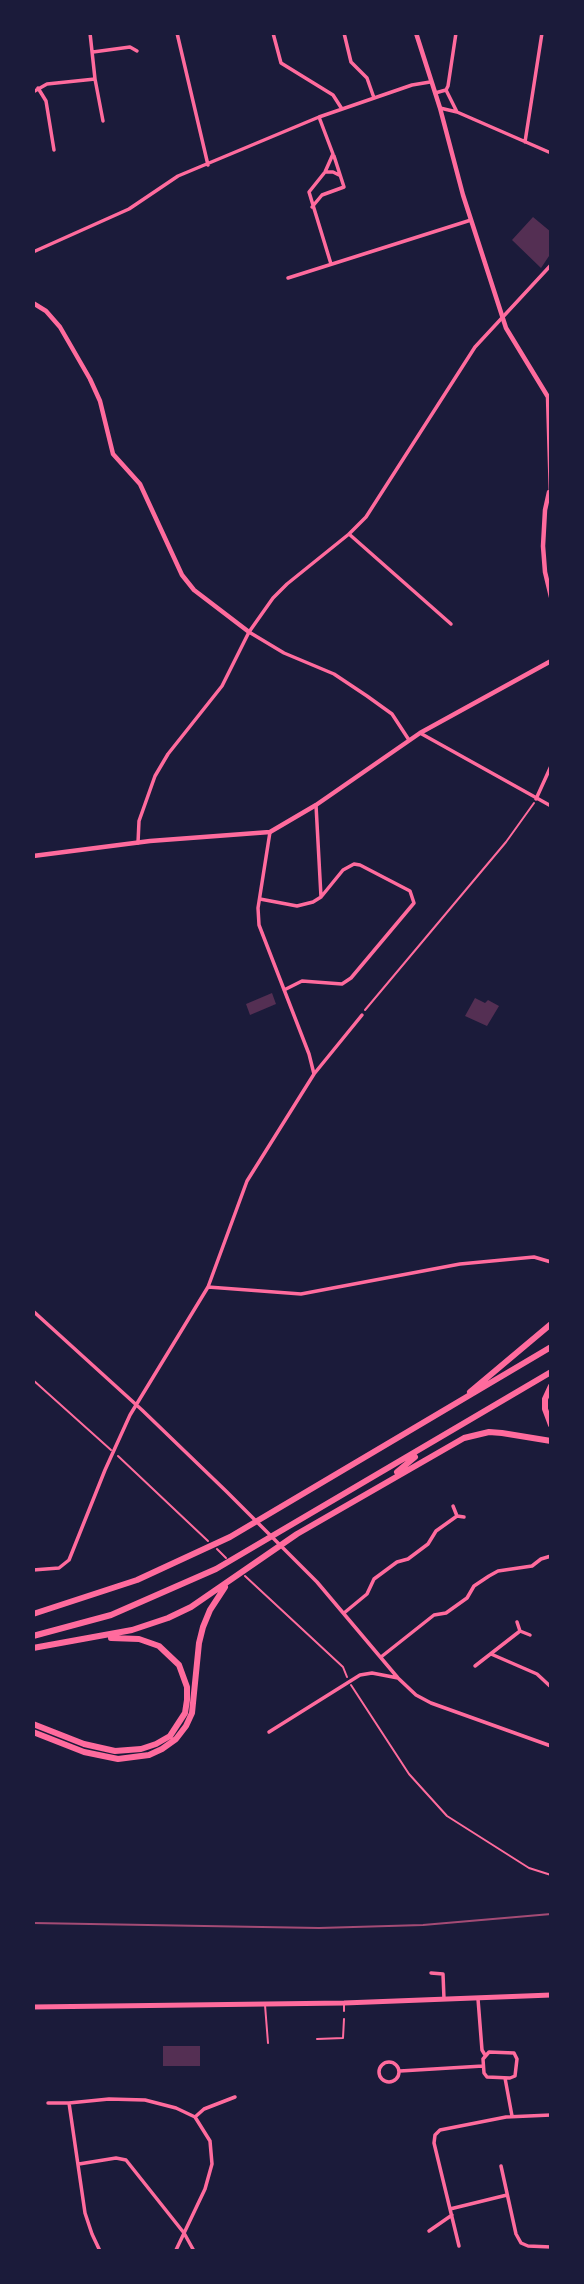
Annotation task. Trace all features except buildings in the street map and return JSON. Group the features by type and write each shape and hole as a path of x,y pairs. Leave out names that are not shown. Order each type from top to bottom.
{"highway":[{"path":"461,1400 551,1324"},
{"path":"33,1615 115,1588 200,1552 277,1510 551,1347"},
{"path":"33,1636 111,1615 216,1569 551,1372"},
{"path":"551,1386 545,1399 545,1409 551,1425"},
{"path":"33,1648 132,1630 191,1607 297,1534 452,1444 475,1434 502,1433 551,1441"},
{"path":"388,1480 428,1446"},
{"path":"33,1732 84,1752 118,1759 149,1755 176,1739 192,1713 203,1627 210,1610 228,1583"},
{"path":"33,1724 90,1747 116,1751 156,1745 170,1736 178,1726 185,1713 187,1687 179,1665 171,1655 159,1646 139,1639 92,1639"}],"main road":[{"path":"33,2007 344,2003 551,1995"}],"street":[{"path":"90,33 103,121"},
{"path":"177,33 208,165"},
{"path":"273,33 281,63 333,95 342,109"},
{"path":"344,33 351,61 367,78 374,98"},
{"path":"416,33 440,108 460,187 506,328 549,397 550,494 545,510 544,546 545,572 551,597"},
{"path":"435,93 446,90 449,86 456,33"},
{"path":"524,143 542,33"},
{"path":"93,52 130,47 137,51"},
{"path":"33,92 47,84 95,79"},
{"path":"33,252 102,223 178,176 319,117 430,82"},
{"path":"38,88 46,101 54,150"},
{"path":"446,90 457,112"},
{"path":"440,108 457,112 551,153"},
{"path":"312,207 322,195 344,187 319,117"},
{"path":"331,264 309,192 325,172 333,155"},
{"path":"325,172 340,176"},
{"path":"316,182 317,190 322,195"},
{"path":"288,278 471,220"},
{"path":"138,843 139,821 155,775 168,754 222,686 249,632 273,598 286,584 349,534 380,496 470,356 551,265"},
{"path":"33,303 60,327 90,379 100,401 113,454 140,484 181,575 194,590 249,632 284,653 334,674 392,714 409,740"},
{"path":"349,534 451,624"},
{"path":"33,856 138,843 270,832 316,805 420,733 551,661"},
{"path":"420,733 551,806"},
{"path":"537,799 551,766"},
{"path":"316,805 321,897"},
{"path":"270,832 259,925 314,1067 314,1074"},
{"path":"260,899 297,906 313,902 321,897 343,870 354,864 410,891 414,903 351,978 342,984 302,981 284,990"},
{"path":"33,1570 59,1568 68,1563 113,1452 136,1405 208,1287 247,1181 314,1074 362,1015"},
{"path":"208,1287 301,1294 460,1264 534,1258 551,1262"},
{"path":"33,1311 228,1492 344,1613 398,1678 416,1695 431,1703 551,1746"},
{"path":"453,1506 457,1516"},
{"path":"344,1613 367,1594 374,1579 428,1544 436,1531 457,1516 464,1517"},
{"path":"381,1657 434,1615 446,1613 467,1598 474,1586 489,1576 532,1566 551,1556"},
{"path":"517,1622 520,1631"},
{"path":"520,1631 530,1634"},
{"path":"475,1666 520,1631"},
{"path":"491,1654 537,1674 551,1687"},
{"path":"269,1732 365,1673 398,1678"},
{"path":"430,1973 443,1974 444,1999"},
{"path":"478,1999 482,2050 485,2055 483,2066 487,2077 513,2078 517,2074 516,2055 512,2052 485,2055"},
{"path":"400,2071 395,2080 384,2081 379,2078 381,2064 392,2063 400,2071 483,2066"},
{"path":"505,2078 512,2116"},
{"path":"195,2117 204,2109 235,2098"},
{"path":"48,2103 109,2099 145,2100 176,2108 195,2117 210,2141 212,2164 205,2189 176,2250"},
{"path":"69,2103 85,2213 100,2251"},
{"path":"458,2246 434,2143 435,2135 440,2130 512,2116 551,2115"},
{"path":"79,2164 116,2158 126,2160 184,2233 194,2251"},
{"path":"501,2166 516,2234 522,2243 528,2246 551,2246"},
{"path":"450,2208 507,2195"},
{"path":"429,2231 452,2215"},
{"path":"166,2251 194,2251"}],"lane":[{"path":"344,2003 344,2011"},
{"path":"264,2004 268,2043"},
{"path":"317,2039 343,2038 344,2019"}],"path":[{"path":"362,1015 506,842 537,799"},
{"path":"33,1380 113,1452"},
{"path":"349,1682 409,1774 431,1801 480,1839 529,1868 551,1875"}],"railway":[{"path":"33,1923 319,1928 423,1925 551,1914"}]}
